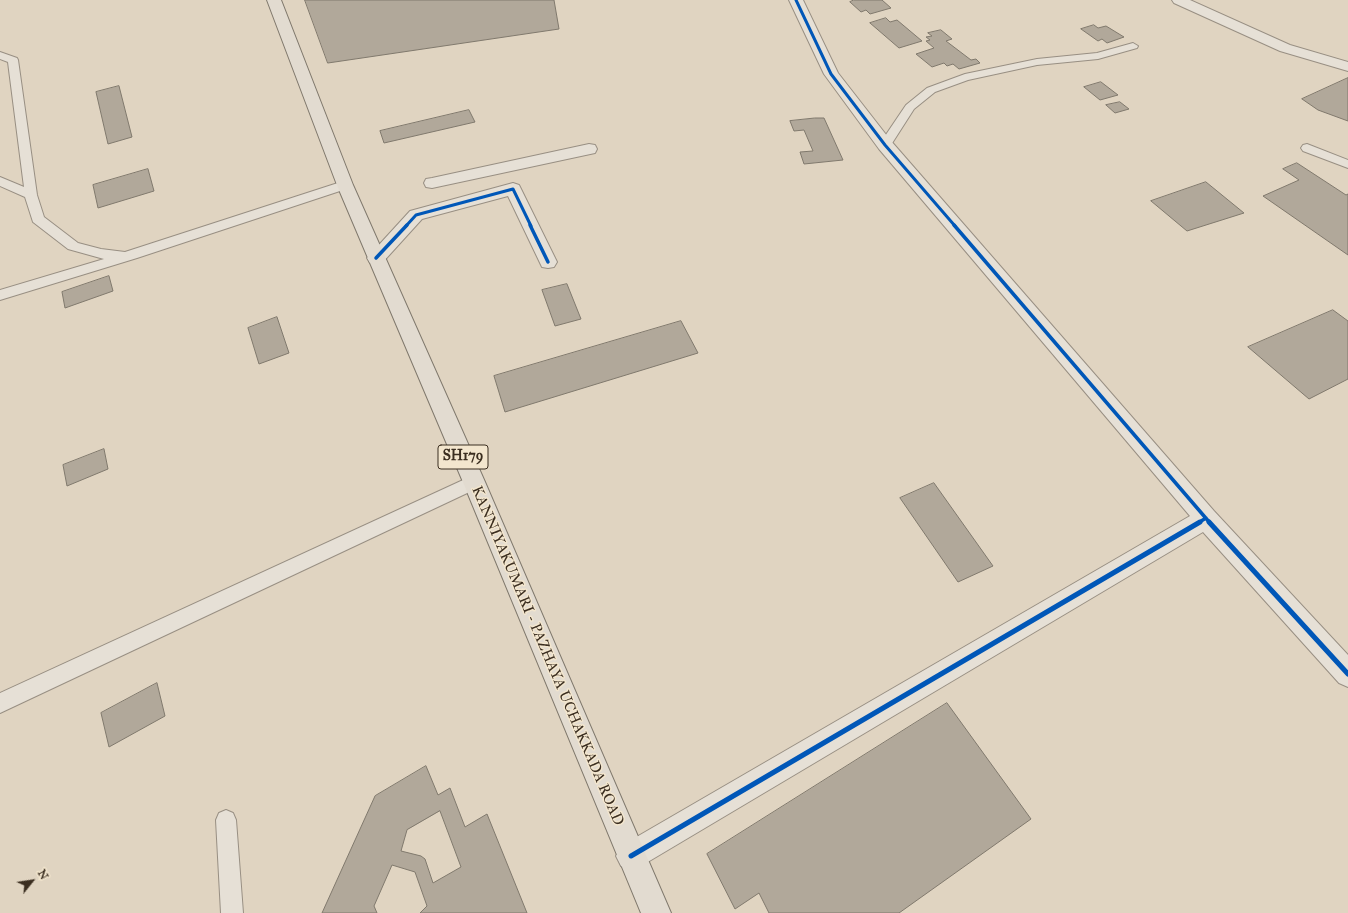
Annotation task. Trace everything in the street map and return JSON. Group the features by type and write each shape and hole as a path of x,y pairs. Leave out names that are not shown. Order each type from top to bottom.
{"main road":[{"name":"KANNIYAKUMARI - PAZHAYA UCHAKKADA ROAD","path":"274,0 345,184 474,482 656,913"}],"street":[{"path":"796,0 832,74 885,145 1206,518 1348,674"},
{"path":"1179,0 1286,48 1348,67"},
{"path":"432,183 521,165 589,149"},
{"path":"376,258 416,216 513,189 525,178 521,165"},
{"path":"513,189 548,262"},
{"path":"631,856 1206,518"}],"lane":[{"path":"885,145 910,107 931,90 965,77 1037,62 1098,56 1133,46"},
{"path":"0,55 13,60 31,195 38,219 73,246 101,254 132,255"},
{"path":"1307,148 1348,164"},
{"path":"0,181 31,195"},
{"path":"0,295 132,255 345,184"},
{"path":"0,702 474,482"},
{"path":"226,820 232,913"}],"building":[{"path":"305,0 554,0 559,29 328,63"},
{"path":"854,0 882,0 891,8 870,14 866,10 861,12 850,2"},
{"path":"886,18 890,22 897,20 922,41 899,48 870,23"},
{"path":"1094,25 1098,28 1106,26 1124,37 1107,43 1102,39 1098,41 1081,29"},
{"path":"941,30 952,39 946,41 971,60 976,59 980,63 959,69 953,64 947,66 944,63 932,67 916,54 934,48 926,41 930,40 926,37 932,36 928,33"},
{"path":"1348,78 1348,121 1318,110 1302,99"},
{"path":"1101,82 1118,95 1100,100 1084,87"},
{"path":"119,86 132,137 108,144 96,92"},
{"path":"1120,102 1129,109 1115,113 1106,105"},
{"path":"469,110 475,122 384,143 380,131"},
{"path":"824,118 843,160 804,164 800,152 813,151 804,130 794,131 790,121"},
{"path":"1297,163 1346,195 1348,194 1348,255 1263,196 1299,180 1283,169"},
{"path":"148,169 154,191 98,208 93,185"},
{"path":"1206,182 1244,213 1187,231 1151,201"},
{"path":"109,276 113,291 65,308 62,292"},
{"path":"567,284 581,319 555,326 542,290"},
{"path":"1333,310 1348,321 1348,379 1309,399 1248,347"},
{"path":"277,317 289,353 259,364 248,328"},
{"path":"681,321 698,353 505,412 494,376"},
{"path":"104,449 108,469 67,486 63,465"},
{"path":"934,483 993,566 958,582 900,498"},
{"path":"157,683 165,716 109,747 101,713"},
{"path":"947,703 1031,819 899,913 769,913 759,893 735,909 707,854"},
{"path":"426,766 438,795 450,788 465,827 487,814 527,913 420,913 427,906 415,872 392,865 374,906 377,913 322,913 375,796","holes":["440,811 461,867 433,883 425,859 421,856 401,851 407,830"]}],"cycle path":[{"path":"796,0 831,74 885,145 1206,518 1348,674"},
{"path":"376,258 416,215 513,189 548,262"},
{"path":"631,856 1206,518"}]}
